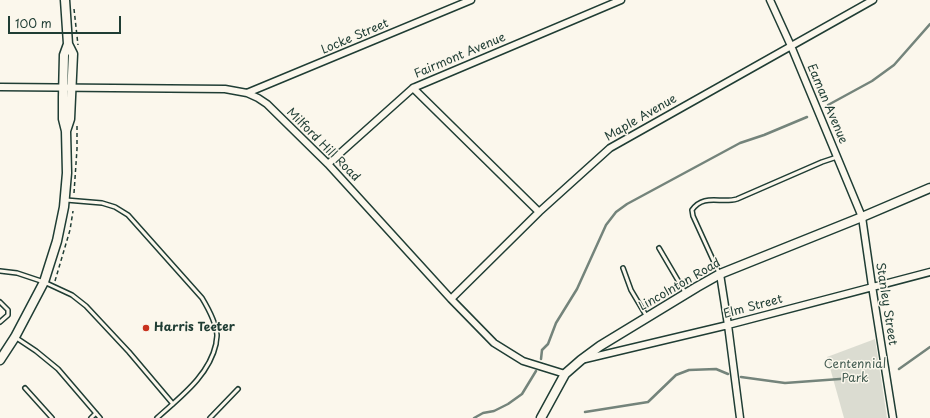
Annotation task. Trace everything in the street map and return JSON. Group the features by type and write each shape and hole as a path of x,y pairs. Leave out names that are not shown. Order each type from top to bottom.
{"street":[{"path":"0,360 15,337 44,282 57,241 65,200 66,131 63,119 68,87 64,54 68,44 65,0"},
{"name":"Locke Street","path":"247,93 470,0"},
{"name":"Fairmont Avenue","path":"328,164 412,88 621,0"},
{"name":"Eaman Avenue","path":"770,0 862,217"},
{"name":"Maple Avenue","path":"451,298 539,212 610,148 873,0"},
{"name":"Milford Hill Road","path":"0,86 225,89 247,93 258,98 267,104 328,164 494,343 523,361 565,374"},
{"path":"412,88 539,212"},
{"name":"Lincolnton Road","path":"541,418 565,374 600,346 647,317 720,274 930,188"},
{"name":"Stanley Street","path":"862,217 893,418"},
{"name":"Elm Street","path":"581,360 728,325 930,272"},
{"path":"720,274 740,418"}],"lane":[{"path":"720,274 693,216 692,210 696,205 713,199 731,201 737,199 837,157"},
{"path":"65,200 102,203 115,206 128,215 202,298 209,311 217,335 214,350 208,364 196,381 157,418"},
{"path":"659,248 686,294"},
{"path":"623,268 631,290 647,317"},
{"path":"0,271 17,273 44,282 72,295 86,306 129,352 173,404"},
{"path":"0,302 8,310 8,315 0,322"},
{"path":"15,337 36,351 58,369 100,418"},
{"path":"24,388 52,418"},
{"path":"210,418 238,390"},
{"path":"91,418 96,413"}],"path":[{"path":"74,7 78,47"},
{"path":"74,193 77,120"},
{"path":"54,287 70,230 73,211"}],"green space":[{"name":"Centennial Park","path":"875,339 887,418 844,418 827,357"}],"waterway":[{"path":"828,105 872,81 894,65 930,24"},
{"path":"541,359 542,350 548,344 556,323 577,289 606,225 616,212 627,204 740,143 764,135 807,117"},
{"path":"899,369 930,347"},
{"path":"585,412 648,402 676,375 689,370 716,369 728,374"},
{"path":"474,418 483,413 494,411 508,404 522,394 536,371"},
{"path":"741,377 785,383 867,377"}],"place":[{"name":"Harris Teeter","path":"146,328"}]}
